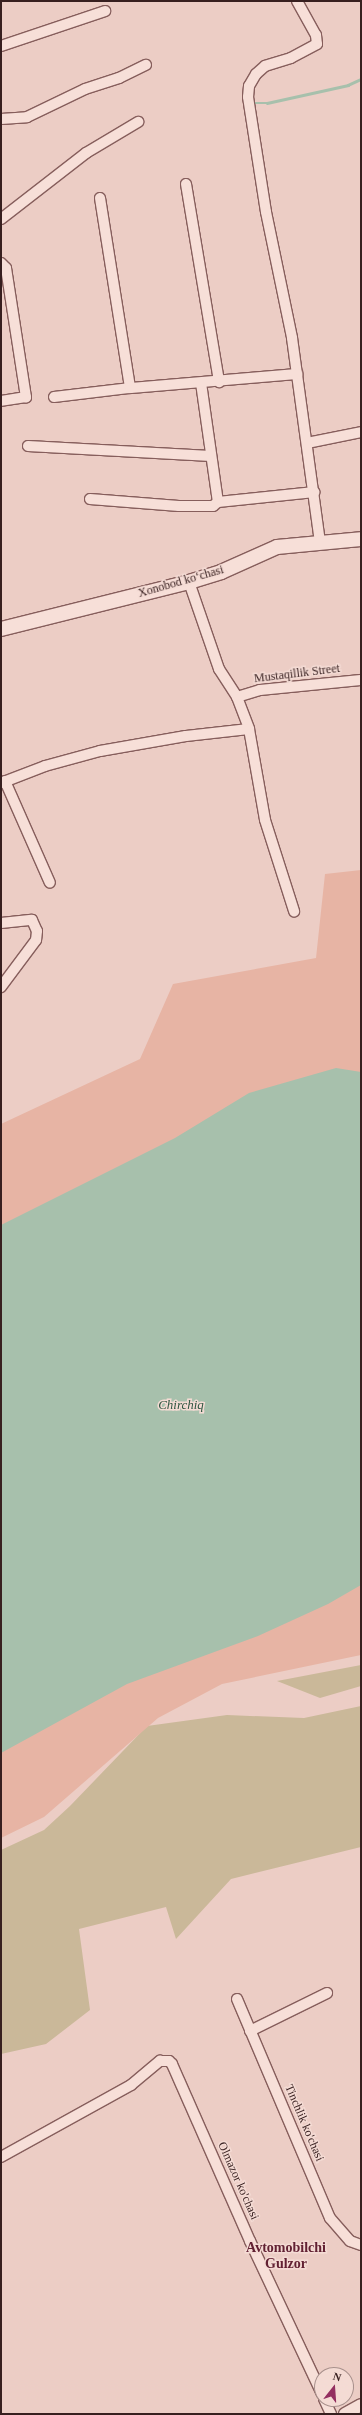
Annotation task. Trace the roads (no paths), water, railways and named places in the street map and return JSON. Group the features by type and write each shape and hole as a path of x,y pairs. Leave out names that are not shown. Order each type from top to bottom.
{"main road":[{"name":"Xonobod koʻchasi","path":"1,629 189,582 221,572 269,550 286,545 361,539"}],"street":[{"path":"297,1 316,35 316,44 291,58 265,66 256,74 250,86 248,97 266,212 297,374 320,542"},
{"path":"1,46 105,12"},
{"path":"1,119 27,117 85,89 119,78 146,64"},
{"path":"1,219 86,153 138,122"},
{"path":"186,184 219,382"},
{"path":"100,198 130,388"},
{"path":"1,263 6,268 26,397 1,401"},
{"path":"54,397 130,388 219,382 297,374"},
{"path":"201,383 218,502"},
{"path":"306,443 361,432"},
{"path":"28,446 211,456"},
{"path":"90,499 179,506 213,506 218,502 314,492"},
{"path":"189,582 219,669 237,697 249,729 265,820 294,911"},
{"name":"Mustaqillik Street","path":"237,697 260,690 361,680"},
{"path":"50,884 3,782 100,750 186,736 249,729"},
{"path":"1,923 32,920 37,931 36,940 1,987"},
{"path":"250,2031 327,1993"},
{"name":"Tinchlik ko'chasi","path":"237,1999 330,2218 350,2241 361,2244"},
{"name":"Olmazor ko'chasi","path":"1,2157 131,2085 160,2061 169,2061 172,2064 250,2241 314,2377"},
{"path":"345,2414 361,2405"}],"water":[{"name":"Chirchiq","path":"336,1068 361,1072 361,1585 328,1604 258,1636 127,1684 1,1753 1,1225 175,1138 249,1093"}],"waterway":[{"path":"255,103 267,103 348,85 361,79"}],"district":[{"name":"Avtomobilchi Gulzor","path":"286,2256"}]}
